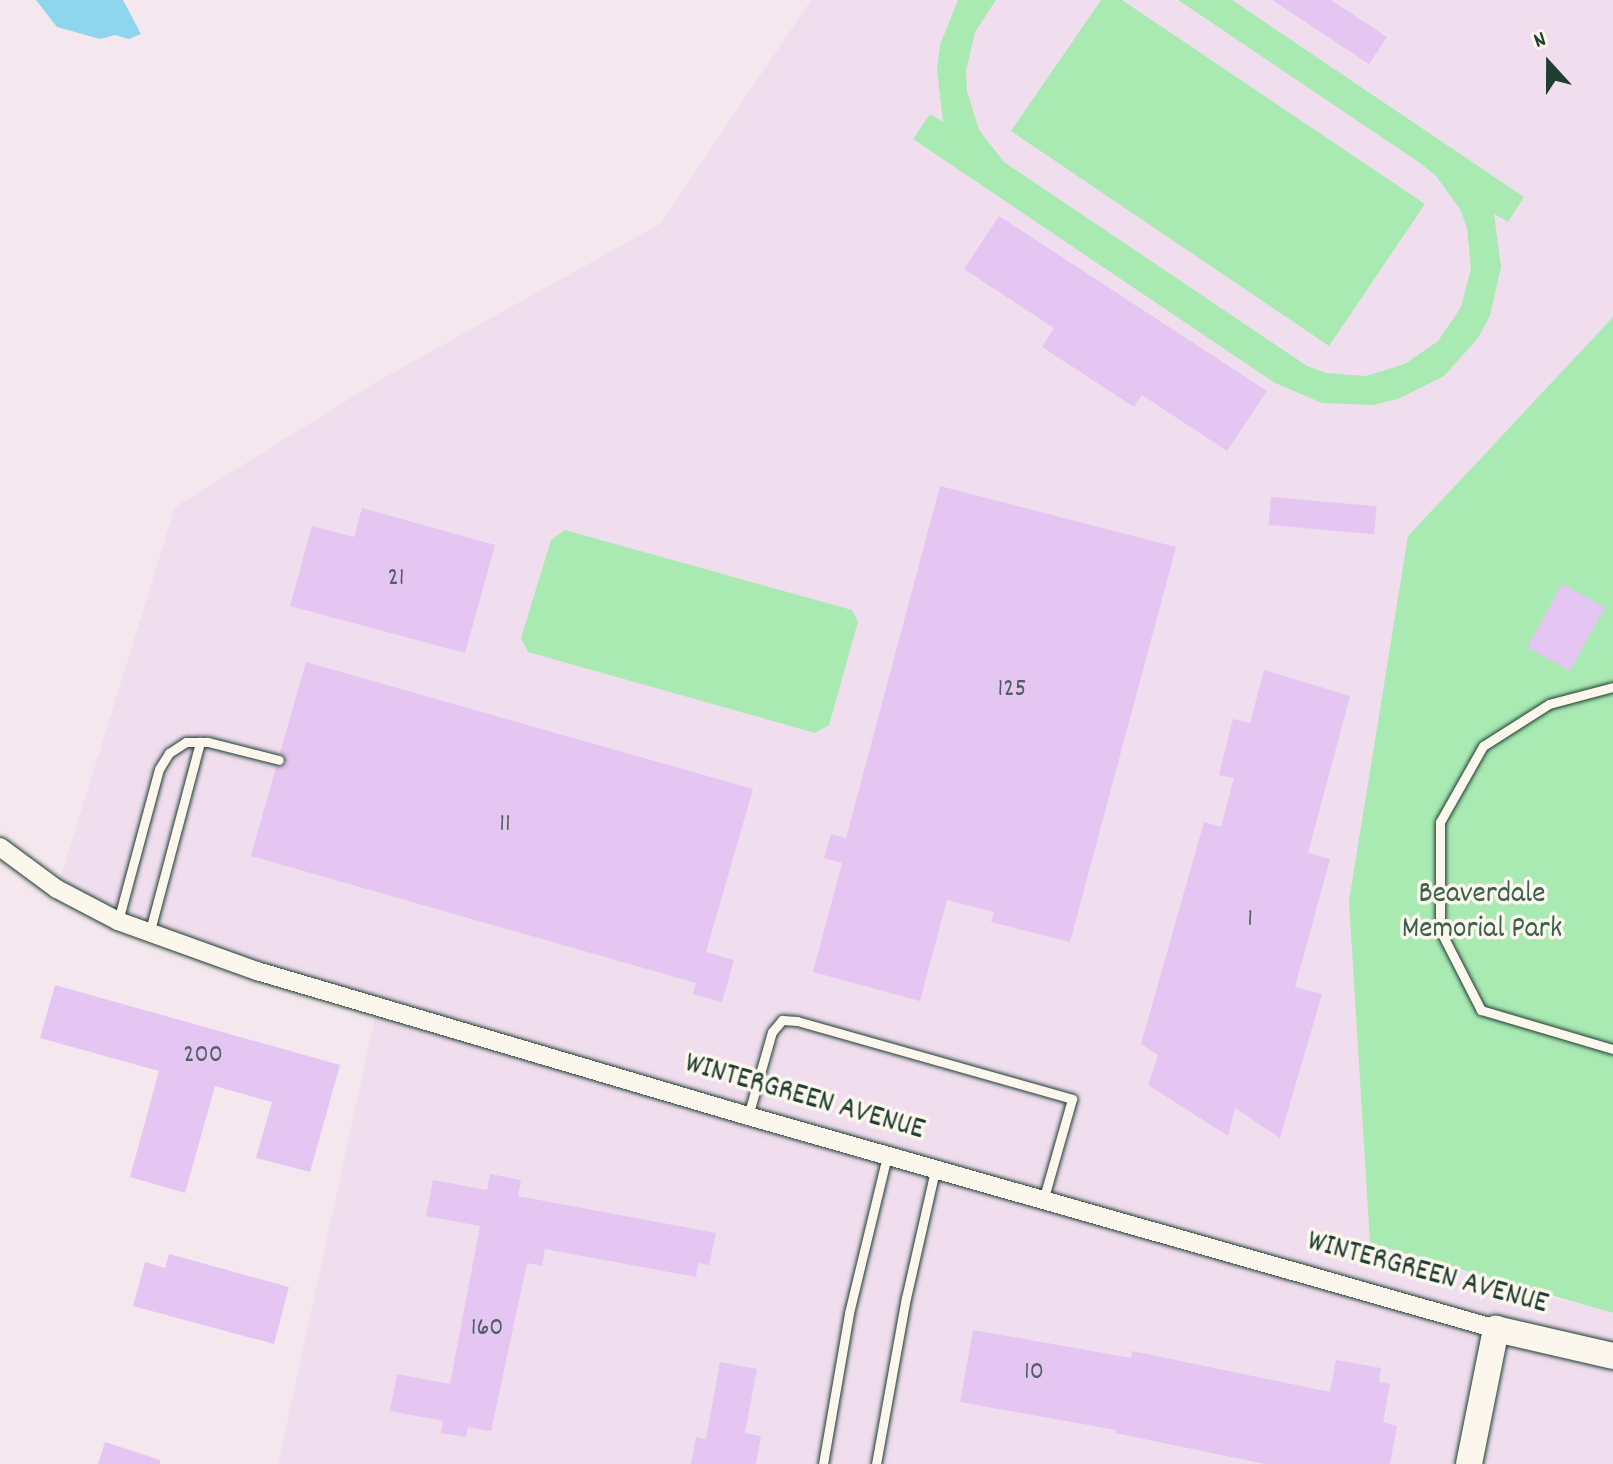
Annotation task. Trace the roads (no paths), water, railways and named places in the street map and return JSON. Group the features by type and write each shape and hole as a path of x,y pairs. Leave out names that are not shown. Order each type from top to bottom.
{"street":[{"name":"WINTERGREEN AVENUE","path":"0,847 57,889 118,921 354,1001 1496,1329 1613,1356"},
{"path":"1469,1464 1496,1329"}],"lane":[{"path":"1613,687 1549,704 1483,746 1440,822 1440,930 1481,1010 1613,1049"},
{"path":"118,921 159,769 169,753 186,742 200,742 279,760"},
{"path":"149,934 200,742"},
{"path":"748,1116 772,1032 782,1020 797,1021 1072,1099 1043,1201"},
{"path":"823,1464 849,1313 887,1156"},
{"path":"876,1464 906,1298 935,1170"}],"water":[{"path":"36,0 123,0 141,34 129,39 115,35 100,39 57,27"}],"park label":[{"name":"Beaverdale Memorial Park","path":"1482,913"}]}
